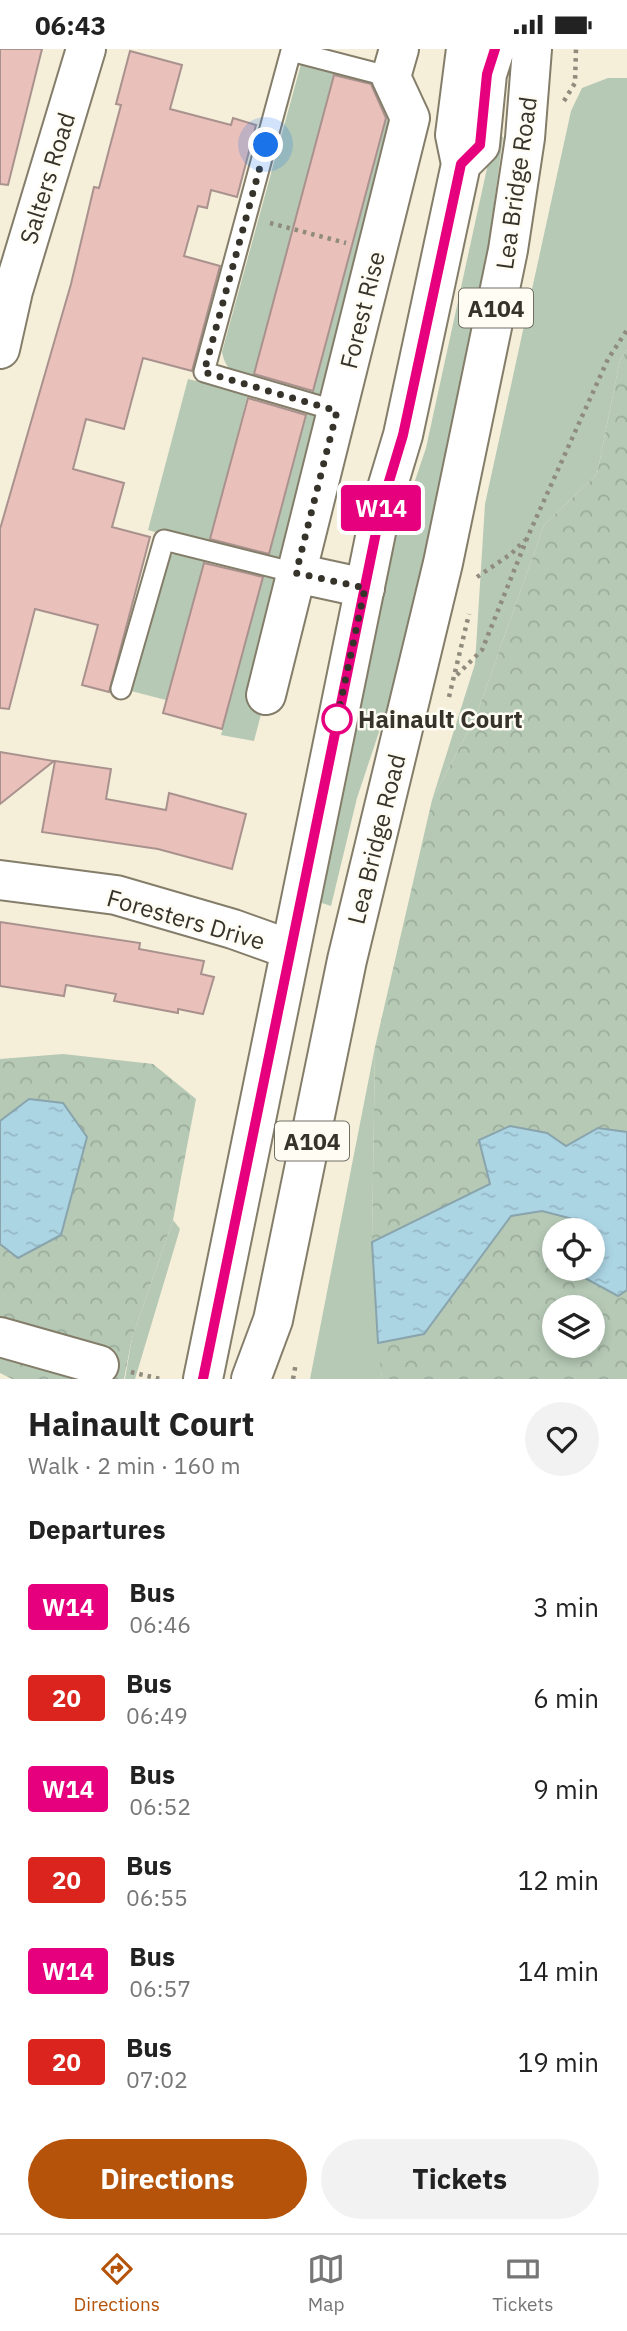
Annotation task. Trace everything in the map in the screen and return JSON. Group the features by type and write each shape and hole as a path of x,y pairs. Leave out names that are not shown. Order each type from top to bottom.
{"main road":[{"name":"Salters Road","path":"0,349 7,294 86,49"},
{"name":"A104","path":"203,1379 381,508 403,435 461,164 455,135 466,49"},
{"name":"A104","path":"461,164 480,145 487,74 495,49"},
{"name":"Lea Bridge Road","path":"251,1379 274,1320 347,960 437,589 508,250 525,138 532,49"},
{"name":"Forest Rise","path":"266,695 410,118 395,63"},
{"path":"296,573 365,588"},
{"name":"Foresters Drive","path":"0,880 116,895 233,929 289,949 347,960"},
{"name":"A104","path":"274,1320 275,1379"},
{"path":"0,1337 99,1365"}],"lane":[{"path":"337,411 204,372 291,51 395,63"},
{"path":"121,689 164,540 296,573"}],"path":[{"path":"575,83 576,49"},
{"path":"247,216 377,251"},
{"path":"456,676 482,650 528,536 608,359 627,330"},
{"path":"477,577 511,554 528,536"}],"green space":[{"path":"301,64 334,73 252,383 232,372 222,352"},
{"path":"608,78 627,78 627,350 620,360 597,474 544,525 476,716 432,800 475,664 485,504 571,111 582,88"},
{"path":"394,89 400,91 254,741 221,735"},
{"path":"494,136 503,137 489,242 459,398 400,669 357,798 331,906 316,901 387,564 426,448"},
{"path":"627,350 627,1132 598,1128 566,1146 547,1133 479,1140 491,1184 372,1242 375,1047 432,800 476,716 544,525 597,474 620,360"},
{"path":"188,379 248,394 208,547 148,530"},
{"path":"182,552 205,559 166,700 131,691 165,564 171,555"},
{"path":"375,1047 372,1242 382,1379 310,1379"},
{"path":"63,1054 153,1064 196,1099 173,1220 132,1338 124,1379 12,1379 0,1373 0,1244 18,1258 29,1099 0,1121 0,1059"},
{"path":"542,1211 570,1218 542,1218 542,1281 590,1281 618,1296 627,1290 627,1379 382,1379 378,1343 424,1334 511,1216"},
{"path":"173,1220 180,1229 135,1379 125,1379 132,1338"}],"water":[{"path":"29,1099 63,1103 87,1137 61,1235 18,1258 0,1244 0,1121"},
{"path":"510,1126 547,1133 566,1146 598,1128 627,1132 627,1290 618,1296 590,1281 605,1281 605,1218 569,1218 542,1211 511,1216 424,1334 378,1343 372,1242 490,1184 479,1140"}],"building":[{"path":"0,49 42,49 8,185 0,184"},
{"path":"130,51 182,65 170,109 231,125 233,118 256,125 237,197 211,190 207,208 198,206 184,256 220,266 192,371 143,358 124,429 86,419 73,469 124,483 112,527 150,537 109,692 82,685 98,625 35,609 9,709 0,708 0,529 71,284 94,187 99,188 121,105 116,104"},
{"path":"334,75 371,84 386,118 313,391 254,374"},
{"path":"248,398 306,415 269,554 210,539"},
{"path":"204,563 263,577 222,729 163,713"},
{"path":"0,752 54,761 0,804"},
{"path":"55,761 111,769 106,799 166,810 169,793 246,814 232,869 158,849 42,832"},
{"path":"0,922 140,943 139,949 204,961 201,974 214,977 203,1014 178,1009 178,1013 114,1001 116,994 66,985 64,996 0,986"}],"bus line":[{"name":"W14","path":"203,1379 381,508 403,435 461,164 480,145 487,99 487,74 495,49"}],"place":[{"name":"Hainault Court","path":"337,719"}],"route":[{"path":"266,145 204,372 337,411 296,573 365,588 337,719"}]}
